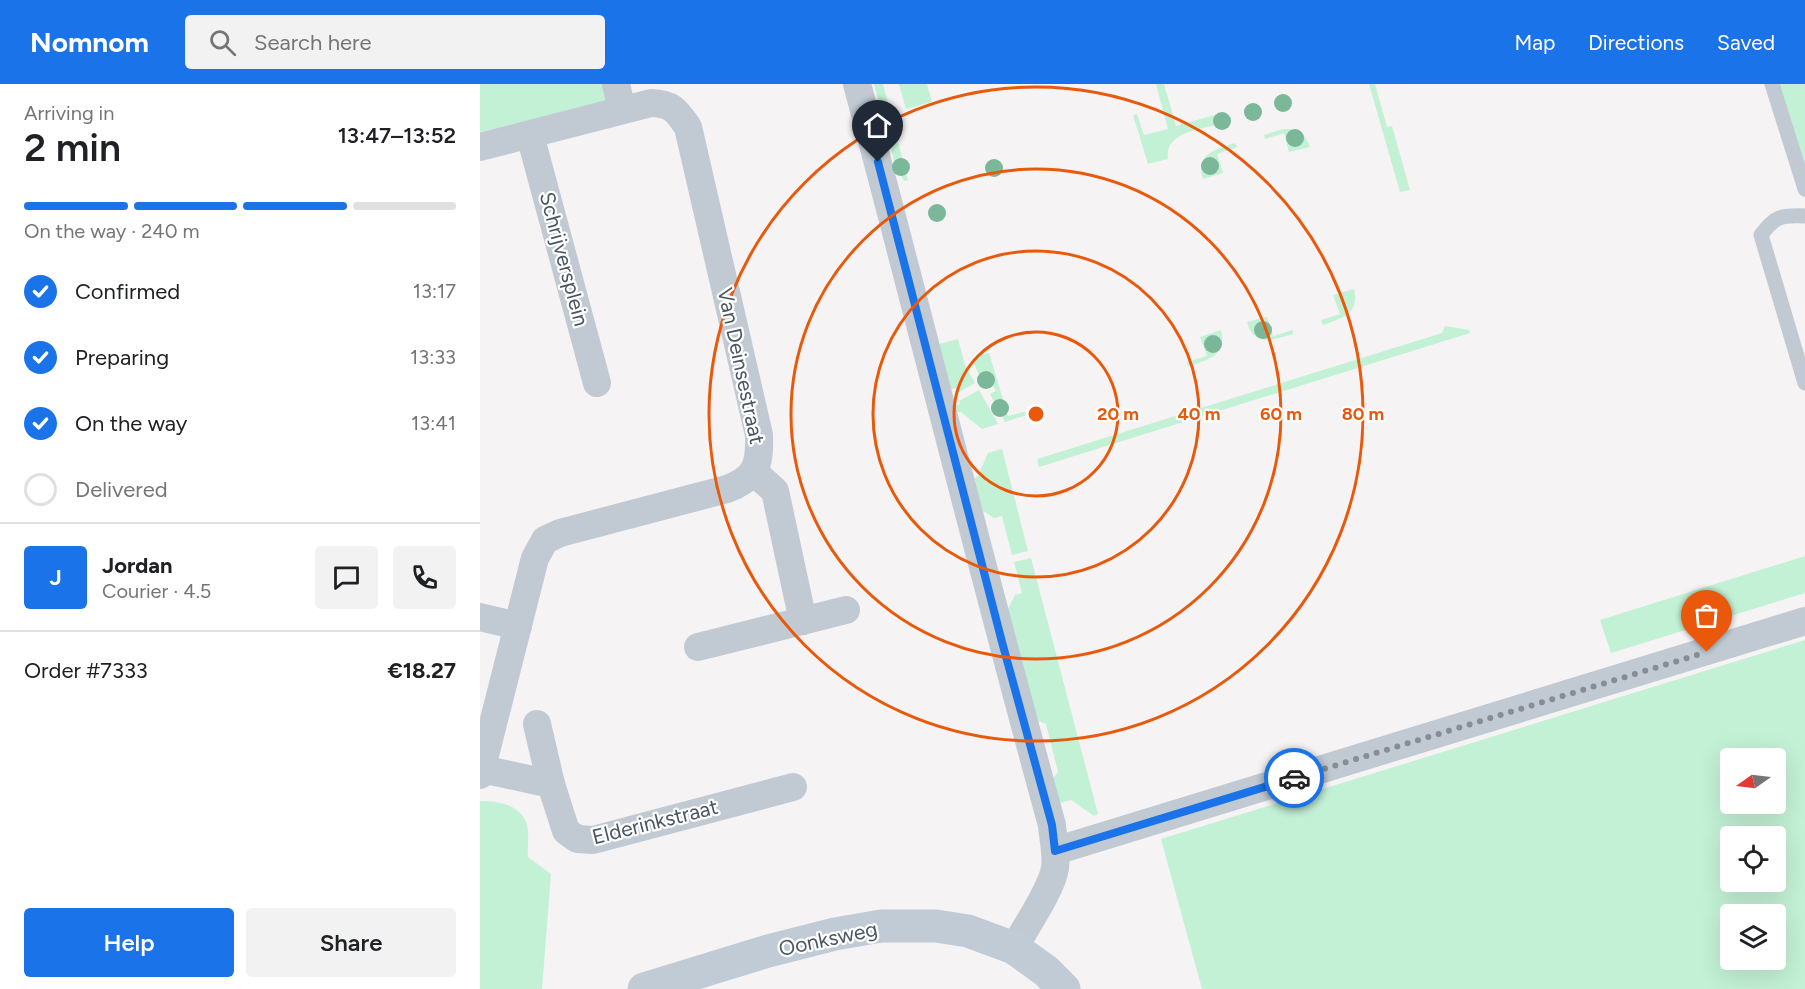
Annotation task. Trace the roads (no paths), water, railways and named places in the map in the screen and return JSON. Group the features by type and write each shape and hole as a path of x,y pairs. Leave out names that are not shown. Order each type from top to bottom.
{"main road":[{"name":"Oonksweg","path":"644,989 768,951 835,934 881,926 936,926 968,931 1014,948 1046,971 1064,989"}],"street":[{"path":"857,84 1052,825 1055,851 1052,881 1014,948"},
{"name":"Van Deinsestraat","path":"480,147 530,135 619,97 666,104 677,112 688,127 759,435 760,454 754,472 743,483 560,533 545,540 536,558 481,772"},
{"name":"Schrijversplein","path":"530,135 597,383"},
{"path":"754,472 775,491 803,621"},
{"path":"698,646 846,610"},
{"path":"480,617 518,626"},
{"path":"1055,851 1805,621"},
{"name":"Elderinkstraat","path":"537,724 551,784 566,831 578,839 593,840 793,787"},
{"path":"481,772 551,784"}],"lane":[{"path":"1772,84 1805,189"},
{"path":"1805,216 1791,215 1772,220 1761,235 1805,383"}]}
